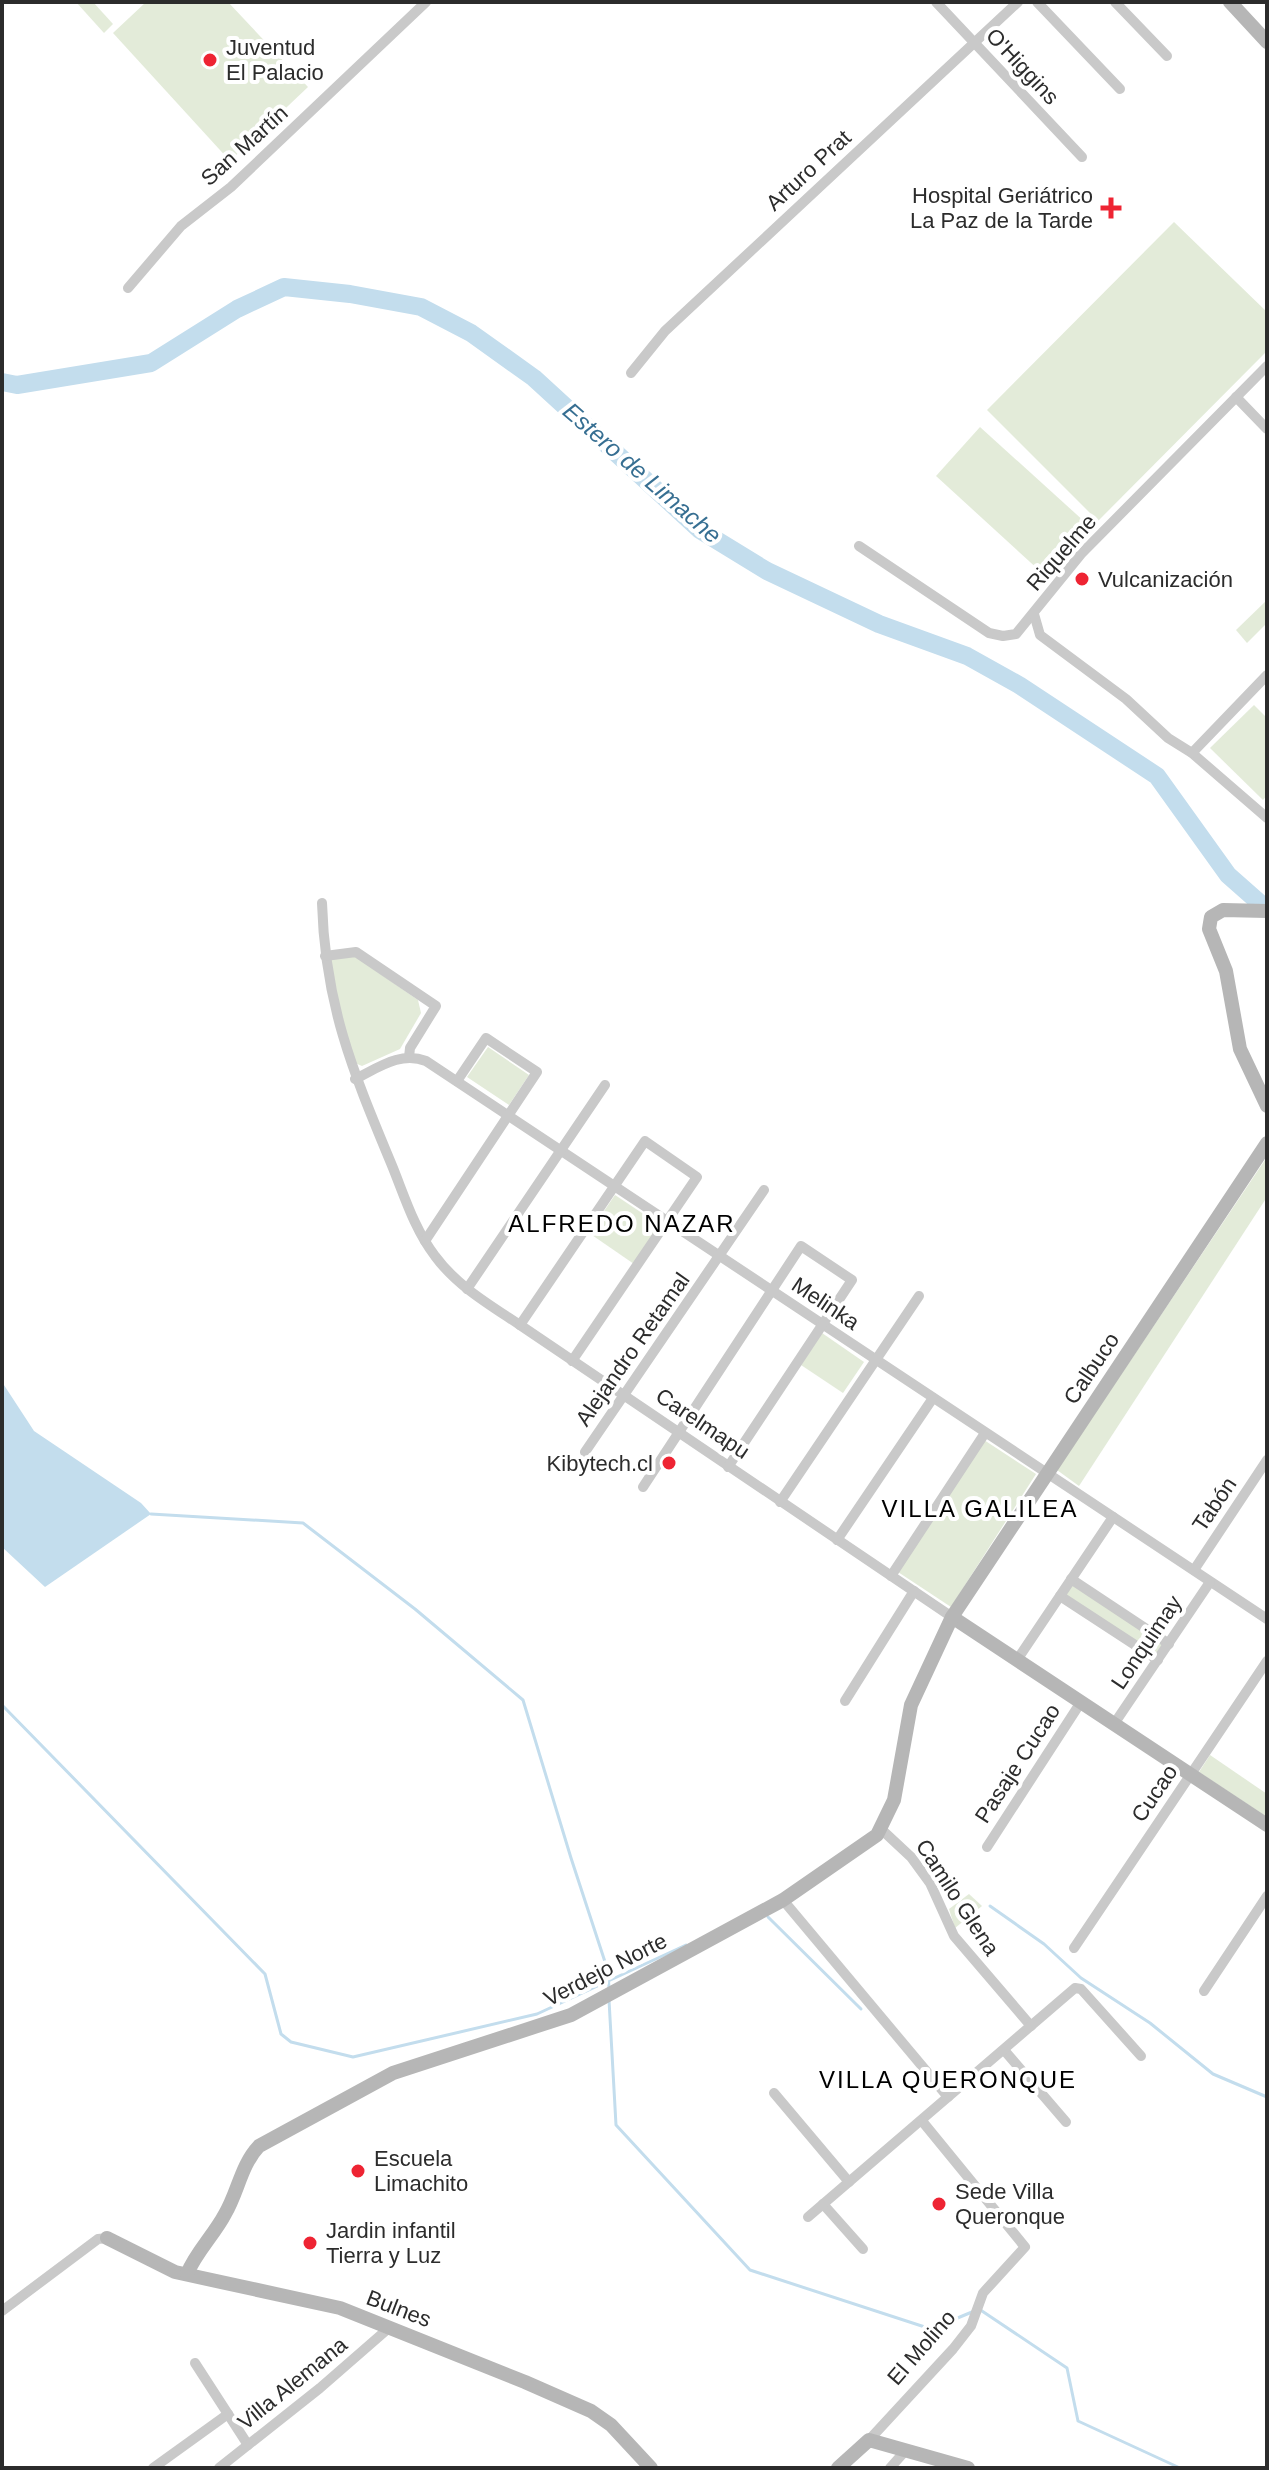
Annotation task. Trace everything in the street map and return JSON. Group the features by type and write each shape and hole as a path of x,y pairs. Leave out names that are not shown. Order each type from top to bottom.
{"street":[{"name":"San Martín","path":"128,288 181,226 231,187 426,2"},
{"name":"O'Higgins","path":"936,2 1082,157"},
{"name":"Arturo Prat","path":"631,373 665,331 1018,2"},
{"path":"1037,2 1120,89"},
{"path":"1115,2 1167,56"},
{"path":"1230,2 1267,42"},
{"name":"Riquelme","path":"859,546 996,635 1016,634 1081,554 1267,366"},
{"path":"1236,397 1267,429"},
{"path":"1034,614 1040,635 1126,699 1168,738 1192,753 1267,818"},
{"path":"1192,753 1267,675"},
{"name":"Carelmapu","path":"322,903 325,956 335,1012 355,1079 412,1216 425,1241 445,1268 467,1289 728,1467 1267,1825"},
{"path":"1267,911 1220,911 1211,917 1209,929 1226,971 1240,1049 1267,1106"},
{"path":"325,956 356,952 436,1006 410,1048 409,1057 399,1058 355,1079"},
{"path":"425,1241 537,1072 486,1038 457,1081"},
{"name":"Melinka","path":"409,1057 426,1061 457,1081 1267,1619"},
{"path":"467,1289 605,1085"},
{"path":"520,1325 645,1141 697,1177 572,1361"},
{"name":"Calbuco","path":"952,1617 1267,1143"},
{"name":"Alejandro Retamal","path":"585,1452 764,1190"},
{"path":"643,1487 801,1246 852,1280 728,1467"},
{"path":"780,1502 919,1296"},
{"path":"837,1540 933,1398"},
{"path":"891,1576 985,1433"},
{"name":"Tabón","path":"1194,1570 1267,1460"},
{"path":"1017,1660 1113,1517"},
{"path":"1071,1579 1169,1644"},
{"name":"Lonquimay","path":"1114,1724 1210,1582"},
{"path":"845,1701 914,1591"},
{"path":"1060,1596 1158,1660"},
{"name":"Verdejo Norte","path":"187,2274 224,2217 246,2163 259,2146 393,2073 571,2015 783,1900 870,1842 881,1829 894,1800 911,1705 952,1617"},
{"name":"Cucao","path":"1074,1948 1267,1661"},
{"name":"Pasaje Cucao","path":"987,1847 1081,1702"},
{"name":"Camilo Glena","path":"881,1829 911,1857 936,1893 954,1936 1031,2026"},
{"path":"1204,1991 1267,1896"},
{"path":"783,1900 948,2097"},
{"path":"808,2217 1075,1988 1081,1989 1141,2056"},
{"path":"1004,2050 1066,2122"},
{"path":"774,2093 849,2182"},
{"name":"El Molino","path":"838,2468 869,2440 953,2349 971,2326 983,2293 1025,2247 922,2121"},
{"path":"823,2204 863,2249"},
{"path":"2,2311 98,2239 107,2238"},
{"name":"Bulnes","path":"107,2238 175,2272 340,2308 591,2411 611,2425 651,2468"},
{"name":"Villa Alemana","path":"219,2468 320,2388 390,2327"},
{"path":"195,2363 248,2445"},
{"path":"153,2468 228,2414"},
{"path":"869,2440 968,2468"},
{"path":"890,2468 906,2450"}],"green space":[{"path":"76,2 93,2 113,24 104,33"},
{"name":"Juventud El Palacio","path":"146,2 228,2 308,87 230,161 113,33"},
{"path":"1174,222 1267,312 1267,351 1098,521 987,410"},
{"path":"980,427 1086,523 1041,572 936,476"},
{"path":"1267,600 1267,623 1247,643 1236,630"},
{"path":"1254,705 1267,718 1267,795 1263,800 1210,748"},
{"path":"353,955 418,1000 421,1013 400,1049 362,1066 355,1063 342,1026 330,958"},
{"path":"488,1047 529,1075 509,1105 467,1077"},
{"path":"1265,1160 1267,1197 1079,1486 1057,1470"},
{"path":"615,1195 660,1225 634,1264 589,1233"},
{"path":"822,1333 864,1362 843,1393 801,1365"},
{"path":"984,1440 1036,1474 951,1607 898,1572"},
{"path":"1073,1584 1163,1644 1155,1655 1065,1596"},
{"path":"1210,1755 1267,1794 1267,1817 1199,1772"},
{"path":"969,1894 982,1906 955,1928 949,1909"}],"water":[{"path":"2,1382 34,1431 141,1503 151,1514 45,1587 2,1547"}],"waterway":[{"name":"Estero de Limache","path":"2,382 17,385 151,363 237,309 284,287 350,294 421,307 471,333 534,378 700,530 767,571 879,624 967,656 1019,685 1157,776 1228,875 1262,905"},
{"path":"151,1514 303,1523 415,1609 523,1700 608,1971 609,1989"},
{"path":"2,1705 265,1974 281,2034 291,2042 353,2057 537,2014 686,1945"},
{"path":"990,1906 1044,1944 1081,1978 1150,2023 1213,2074 1267,2097"},
{"path":"768,1917 861,2009"},
{"path":"609,2000 616,2125 750,2270 931,2329 972,2312"},
{"path":"979,2309 1067,2368 1078,2421 1180,2468"}],"place":[{"name":"Juventud El Palacio","path":"210,60"},
{"name":"Hospital Geriátrico La Paz de la Tarde","path":"1111,208"},
{"name":"Vulcanización","path":"1082,579"},
{"name":"Kibytech.cl","path":"669,1463"},
{"name":"Escuela Limachito","path":"358,2171"},
{"name":"Sede Villa Queronque","path":"939,2204"},
{"name":"Jardin infantil Tierra y Luz","path":"310,2243"}],"district":[{"name":"ALFREDO NAZAR","path":"622,1224"},
{"name":"VILLA GALILEA","path":"980,1509"},
{"name":"VILLA QUERONQUE","path":"948,2080"}]}
